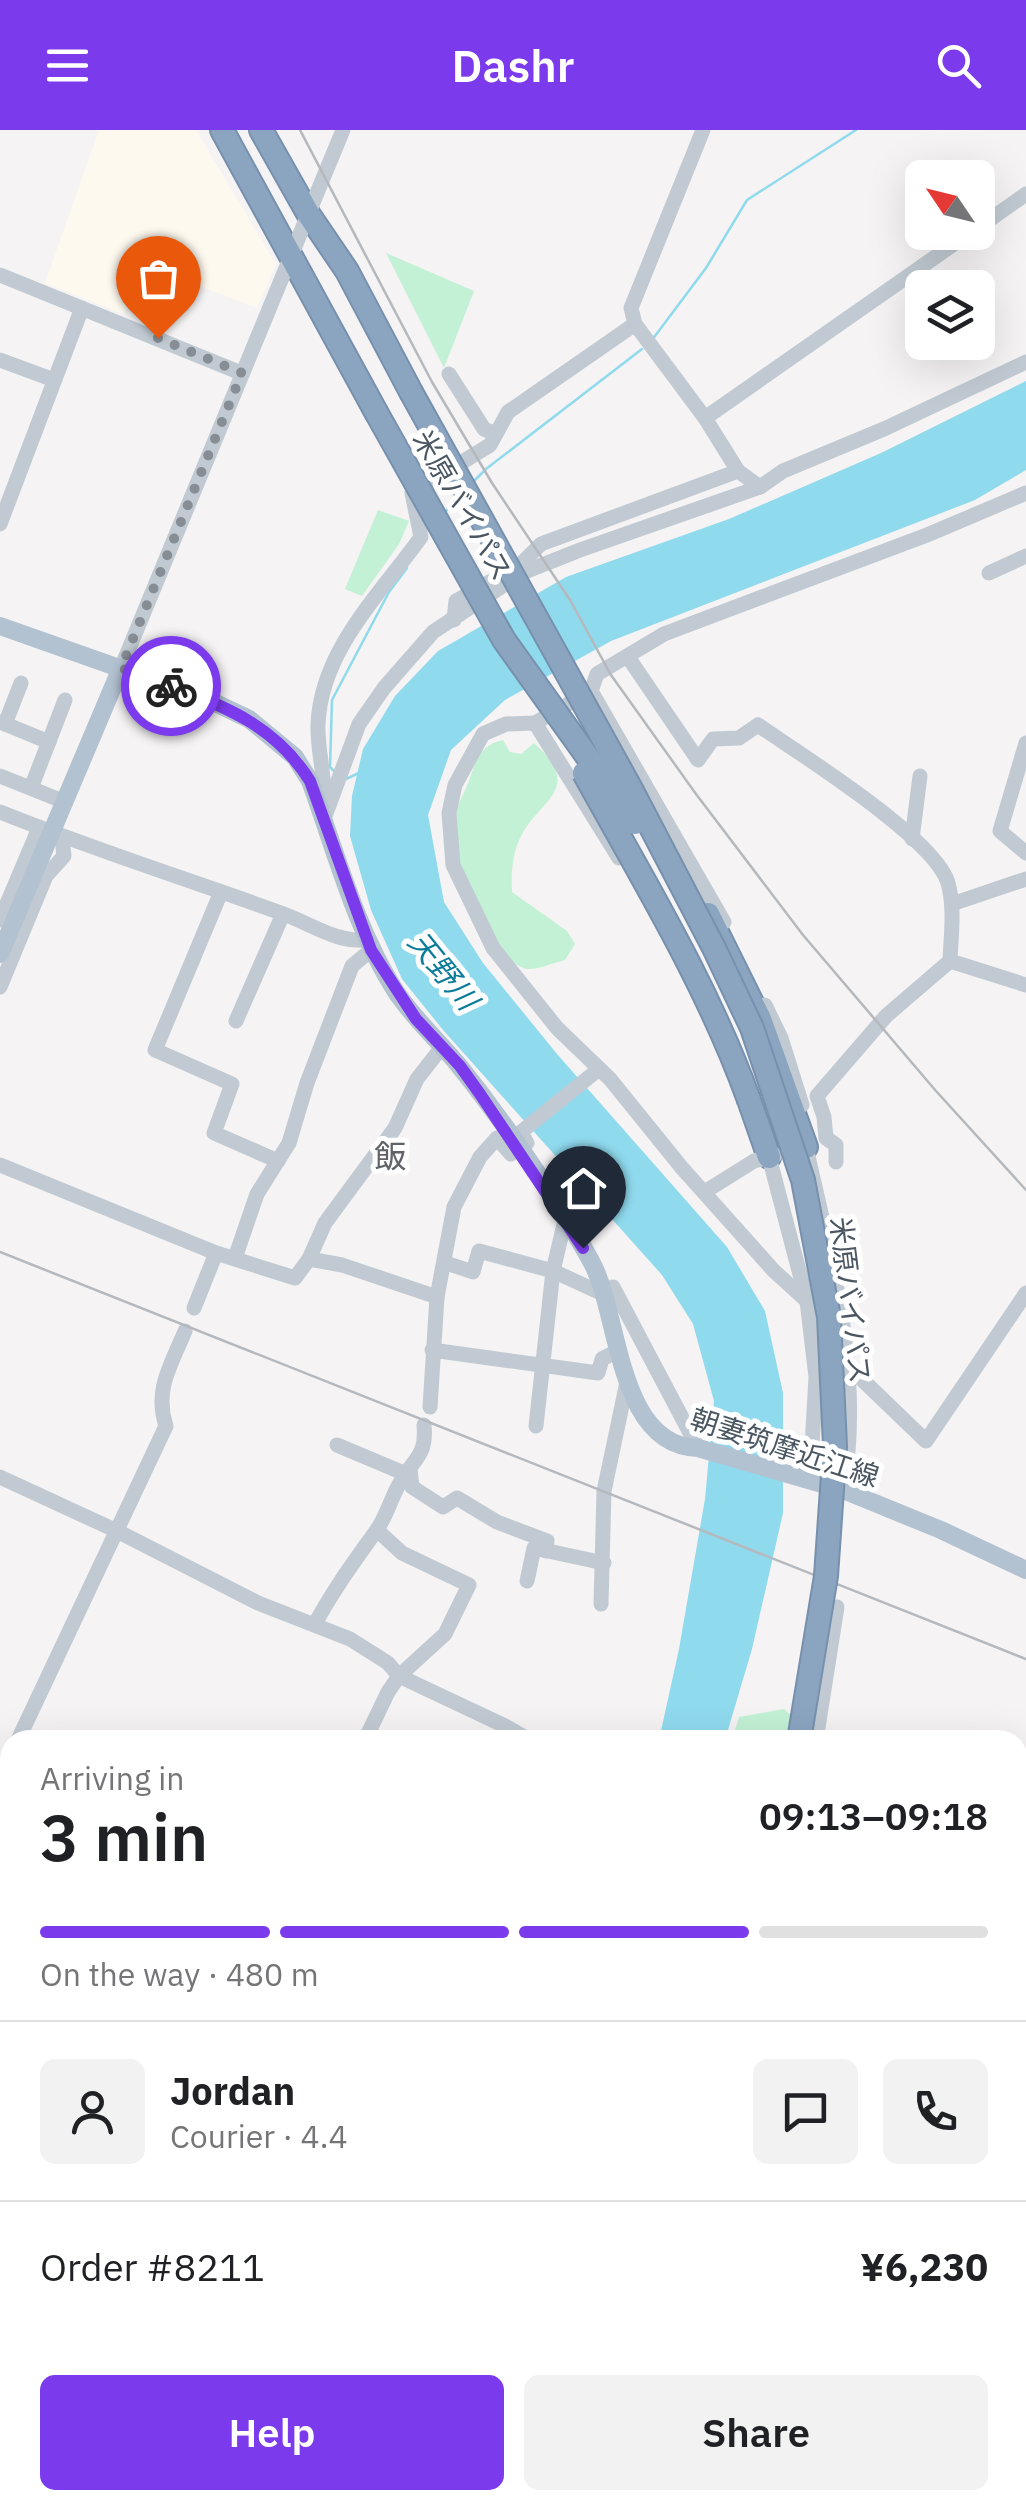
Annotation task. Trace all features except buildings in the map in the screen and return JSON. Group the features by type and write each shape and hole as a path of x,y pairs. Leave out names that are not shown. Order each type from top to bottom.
{"highway":[{"name":"米原バイパス","path":"222,130 290,260 504,640 682,892"},
{"name":"米原バイパス","path":"261,130 347,272 630,788 752,1028 784,1116 803,1180 829,1317 835,1446 826,1576 801,1730"},
{"path":"539,692 687,958 729,1046 765,1158"},
{"path":"630,788 692,885 724,944 760,1019 792,1100 815,1143"}],"main road":[{"name":"朝妻筑摩近江線","path":"0,626 206,699 249,719 270,734 302,769 369,945 416,1019 520,1141 594,1267 626,1382 636,1406 650,1423 684,1448 703,1449 843,1490 1026,1570"},
{"path":"0,954 121,668"}],"street":[{"path":"121,668 343,130"},
{"path":"702,130 631,308 635,324 705,418 738,471 760,487"},
{"path":"995,216 1026,194"},
{"path":"705,418 945,250"},
{"path":"347,272 369,299 462,463"},
{"path":"0,275 242,373"},
{"path":"317,306 324,338 412,493 421,537 355,626 340,650 324,691 318,720 318,747 325,771 324,820"},
{"path":"0,524 82,308"},
{"path":"412,493 490,445 508,412 635,324"},
{"path":"0,360 54,380"},
{"path":"324,820 360,724 384,688 433,632 522,574 760,487 782,471 884,429 1026,362"},
{"path":"449,374 484,429 496,434"},
{"path":"0,468 19,474"},
{"path":"454,620 456,601 521,564 541,544 738,471"},
{"path":"807,1301 774,1271 595,1072 493,948 453,864 449,813 455,786 473,748 491,729 534,722 591,691 597,674 664,634 926,536 1026,493"},
{"path":"989,573 1026,556"},
{"path":"628,657 698,760 713,739 738,738 758,725 892,818 947,878 952,904 950,960 886,1016 816,1096 824,1117 815,1143"},
{"path":"21,683 2,723 49,742"},
{"path":"591,691 700,876 766,1007 781,1038 815,1143 850,1368 843,1490"},
{"path":"31,788 65,700"},
{"path":"534,722 680,962 722,1050 765,1158 807,1301 816,1377 803,1479"},
{"path":"1026,744 1000,831 1026,853"},
{"path":"0,776 65,802"},
{"path":"912,838 920,776"},
{"path":"0,812 283,914 348,942 369,945"},
{"path":"0,920 51,833"},
{"path":"0,987 46,876 64,856 51,833"},
{"path":"952,904 1026,879"},
{"path":"221,892 155,1050 232,1084 214,1133 278,1161"},
{"path":"236,1020 283,914"},
{"path":"235,1258 257,1194 288,1144 352,966 369,945"},
{"path":"950,960 1026,985"},
{"path":"0,1164 216,1253 294,1278 309,1259 326,1223 395,1128 417,1079 442,1047"},
{"path":"430,1407 437,1297 454,1207 480,1157 497,1138 511,1154 520,1141 595,1072"},
{"path":"706,1191 765,1158 815,1143 836,1145 836,1162"},
{"path":"536,1426 552,1271 565,1220"},
{"path":"446,1263 473,1272 479,1251 552,1271 604,1294 613,1286 703,1449"},
{"path":"194,1308 216,1253"},
{"path":"309,1259 342,1265 437,1297"},
{"path":"850,1368 926,1441 1026,1293"},
{"path":"23,1730 166,1426 159,1406 163,1384 185,1331"},
{"path":"432,1350 598,1374 602,1358 620,1350"},
{"path":"600,1604 604,1491 626,1382"},
{"path":"315,1624 426,1443 424,1425"},
{"path":"337,1444 408,1472"},
{"path":"408,1472 412,1487 442,1507 457,1498 497,1522 547,1541 546,1551"},
{"path":"0,1478 117,1531 258,1604 315,1624 363,1647 388,1662 399,1676 514,1730"},
{"path":"370,1730 399,1676 445,1634 469,1585 402,1553 376,1530"},
{"path":"528,1581 534,1548 604,1563"},
{"path":"818,1730 836,1607"}],"shaded area":[{"path":"99,130 196,130 276,264 257,308 142,264 123,314 45,283"}],"green space":[{"path":"386,253 474,291 444,368"},
{"path":"378,510 409,521 399,544 362,596 345,589"},
{"path":"503,740 510,752 521,754 534,743 556,772 554,793 518,843 512,892 567,931 575,944 565,960 536,968 516,965 496,942 470,894 457,855 455,821 460,800 481,753"},
{"path":"784,1709 807,1730 735,1730 739,1717"}],"water":[{"name":"天野川","path":"1026,381 1026,470 975,500 611,641 505,700 451,750 428,815 444,902 483,963 557,1054 727,1247 765,1311 783,1393 783,1513 752,1649 728,1730 661,1730 705,1499 714,1401 693,1324 662,1275 402,979 371,910 350,836 352,796 363,749 395,696 438,651 566,577 729,519 881,453"}],"waterway":[{"path":"652,340 706,268 747,200 856,130"},
{"path":"472,483 642,349"},
{"path":"445,512 457,500"},
{"path":"336,773 330,767 332,700 389,592 407,568"},
{"path":"346,779 361,772"}],"railway":[{"path":"300,130 432,382 492,483 570,600 611,675 803,935 1026,1190"},
{"path":"0,1252 1026,1659"}],"way so far":[{"path":"158,338 242,373 121,668 171,686"}],"district":[{"name":"飯","path":"390,1156"}],"route":[{"path":"171,686 249,719 295,757 310,781 371,950 416,1019 480,1094 583,1248"}]}
